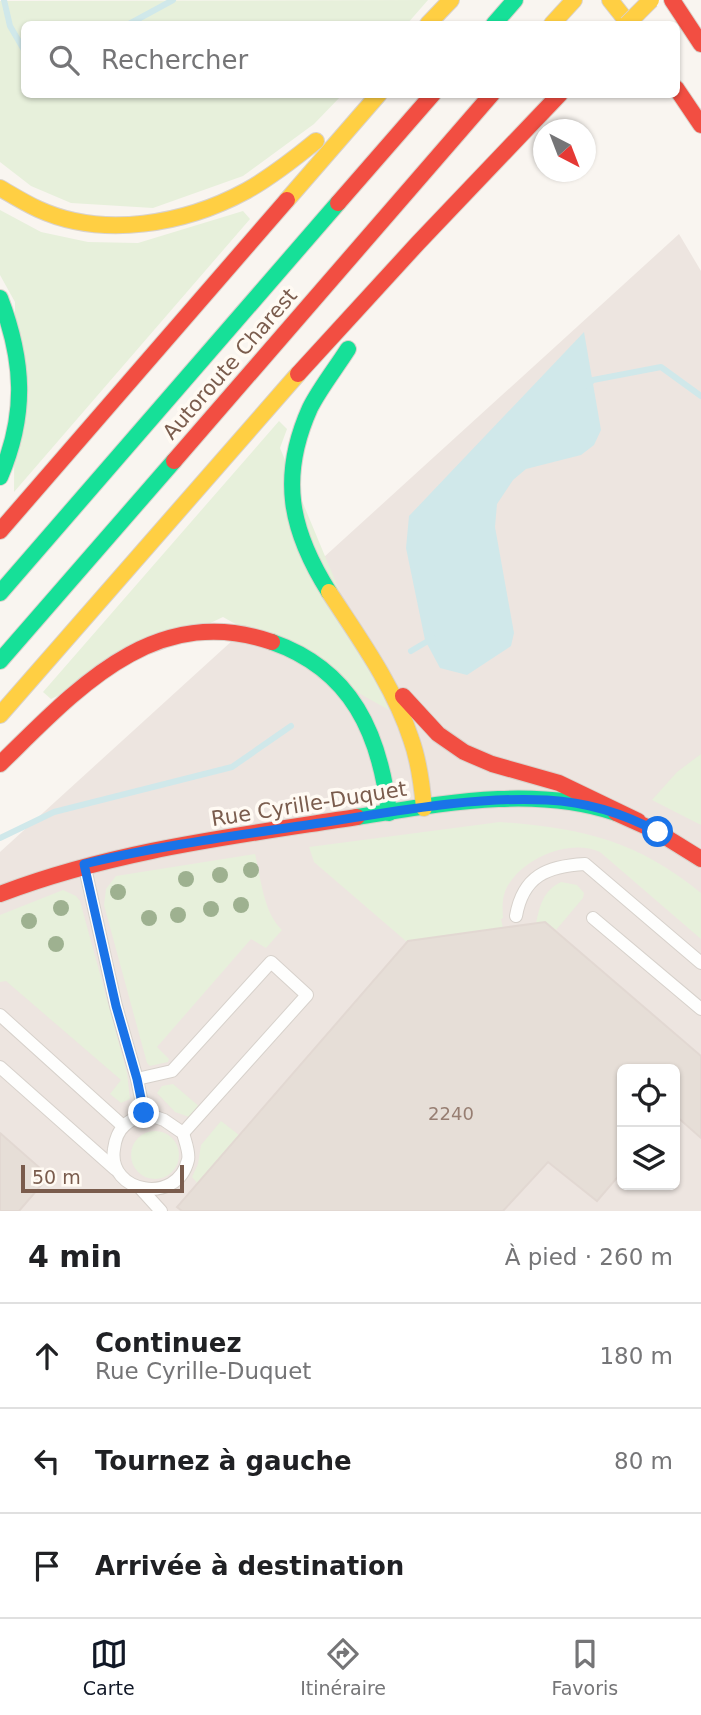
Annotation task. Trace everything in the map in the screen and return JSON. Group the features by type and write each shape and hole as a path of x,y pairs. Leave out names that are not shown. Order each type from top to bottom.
{"main road":[{"path":"431,21 451,0"},
{"path":"440,21 457,0"},
{"path":"497,21 515,0"},
{"path":"557,20 574,0"},
{"path":"610,0 626,21"},
{"path":"618,0 632,21"},
{"path":"631,21 651,0"},
{"path":"672,0 701,44"},
{"path":"680,93 701,125"},
{"path":"0,188 43,212 84,223 131,225 178,219 228,200 270,176 311,145 358,98"},
{"path":"0,531 376,98"},
{"name":"Autoroute Charest","path":"0,593 430,98"},
{"name":"Autoroute Charest","path":"0,660 489,98"},
{"path":"0,715 254,423 418,243 557,98"},
{"path":"383,305 428,251 485,173"},
{"path":"0,298 14,335 20,372 16,432 0,477"},
{"path":"357,338 325,381 302,424 295,444 289,489 295,524 302,542 405,722 415,752 424,808"},
{"path":"0,764 98,675 127,654 159,639 178,634 216,631 238,633 294,650 311,660 339,684 353,701 372,734 382,766 388,813"},
{"path":"371,661 426,723 464,752 492,764 559,783 638,821"},
{"name":"Rue Cyrille-Duquet","path":"0,894 84,864 134,852 388,813 498,801 547,800 593,806 638,821 701,859"}],"lane":[{"path":"84,864 116,1006 144,1113"},
{"path":"516,916 519,900 537,875 564,865 584,864 701,963"},
{"path":"593,918 701,1009"},
{"path":"137,1079 172,1072 271,962 307,995 183,1133"},
{"path":"0,1015 123,1126"},
{"path":"0,1067 121,1176 141,1189 161,1211"},
{"path":"118,1172 112,1161 115,1141 123,1126 144,1113"},
{"path":"141,1189 161,1189 180,1178 189,1158 183,1133 164,1120 144,1113"}],"shaded area":[{"path":"679,234 701,271 701,1211 0,1211 0,852"}],"green space":[{"path":"428,0 410,21 21,21 21,98 339,98 314,124 243,176 153,208 71,203 31,186 0,162 0,1"},
{"path":"0,210 41,232 88,242 138,243 243,211 250,219 14,492 15,302 0,275"},
{"path":"279,421 287,429 280,448 389,710 223,617 51,699 43,692"},
{"path":"701,754 701,825 652,800 677,772"},
{"path":"500,822 582,833 654,860 701,893 701,939 600,852 589,848 576,848 539,857 519,872 504,894 501,919 503,928 407,942 314,862 309,847"},
{"path":"255,854 267,904 282,930 266,948 251,939 157,1047 169,1059 168,1062 150,1066 104,905 106,889 116,876"},
{"path":"561,882 577,885 584,893 583,898 556,930 546,922 536,923 546,894"},
{"path":"63,890 80,901 127,1073 130,1099 121,1103 110,1094 121,1080 6,981 0,982 0,915"},
{"path":"173,1084 201,1108 192,1118 175,1112 157,1093 162,1086"},
{"path":"221,1121 239,1135 197,1183 192,1177 198,1164 201,1145"},
{"path":"155,1131 172,1138 179,1155 172,1172 155,1179 138,1172 131,1155 138,1138"}],"water":[{"path":"584,332 601,430 594,445 581,455 526,469 513,480 497,504 495,527 514,633 511,646 467,675 440,668 425,640 406,548 409,516"}],"building":[{"path":"545,922 701,1056 701,1138 680,1119 680,1064 617,1064 617,1178 597,1201 548,1162 503,1211 182,1211 177,1207 408,941"},
{"path":"0,1133 49,1176 19,1211 0,1211"}],"waterway":[{"path":"4,0 10,26 21,45"},
{"path":"134,21 173,0"},
{"path":"587,386 593,380 661,367 701,396"},
{"path":"411,651 433,638"},
{"path":"0,838 54,812 232,767 291,726"}],"traffic: fast":[{"path":"497,21 515,0"},
{"path":"0,593 338,203"},
{"path":"0,298 14,344 19,388 15,431 0,477"},
{"path":"329,592 305,547 293,503 292,480 294,457 310,408 348,349"},
{"path":"0,661 174,461"},
{"path":"272,642 300,654 323,669 357,708 378,757 389,813"},
{"path":"357,817 454,803 520,799 553,800 616,813"}],"traffic: slow":[{"path":"431,21 451,0"},
{"path":"555,21 574,0"},
{"path":"610,0 627,21"},
{"path":"630,21 651,0"},
{"path":"287,200 376,98"},
{"path":"0,188 23,202 63,218 89,223 143,224 197,212 246,191 316,141"},
{"path":"0,715 298,374"},
{"path":"329,592 375,663 404,719 418,764 424,808"}],"traffic: jam":[{"path":"672,0 701,44"},
{"path":"680,94 701,125"},
{"path":"338,203 430,98"},
{"path":"174,461 489,98"},
{"path":"298,374 556,98"},
{"path":"0,531 287,200"},
{"path":"0,764 88,682 120,660 154,643 190,633 230,632 272,642"},
{"path":"403,696 438,734 464,752 492,764 559,783 638,821"},
{"path":"616,813 656,831 701,859"},
{"path":"0,894 43,879 131,855 357,817"}],"route":[{"path":"144,1113 116,1006 84,864 164,847 424,808 498,801 547,800 593,806 638,821 658,832"}]}
